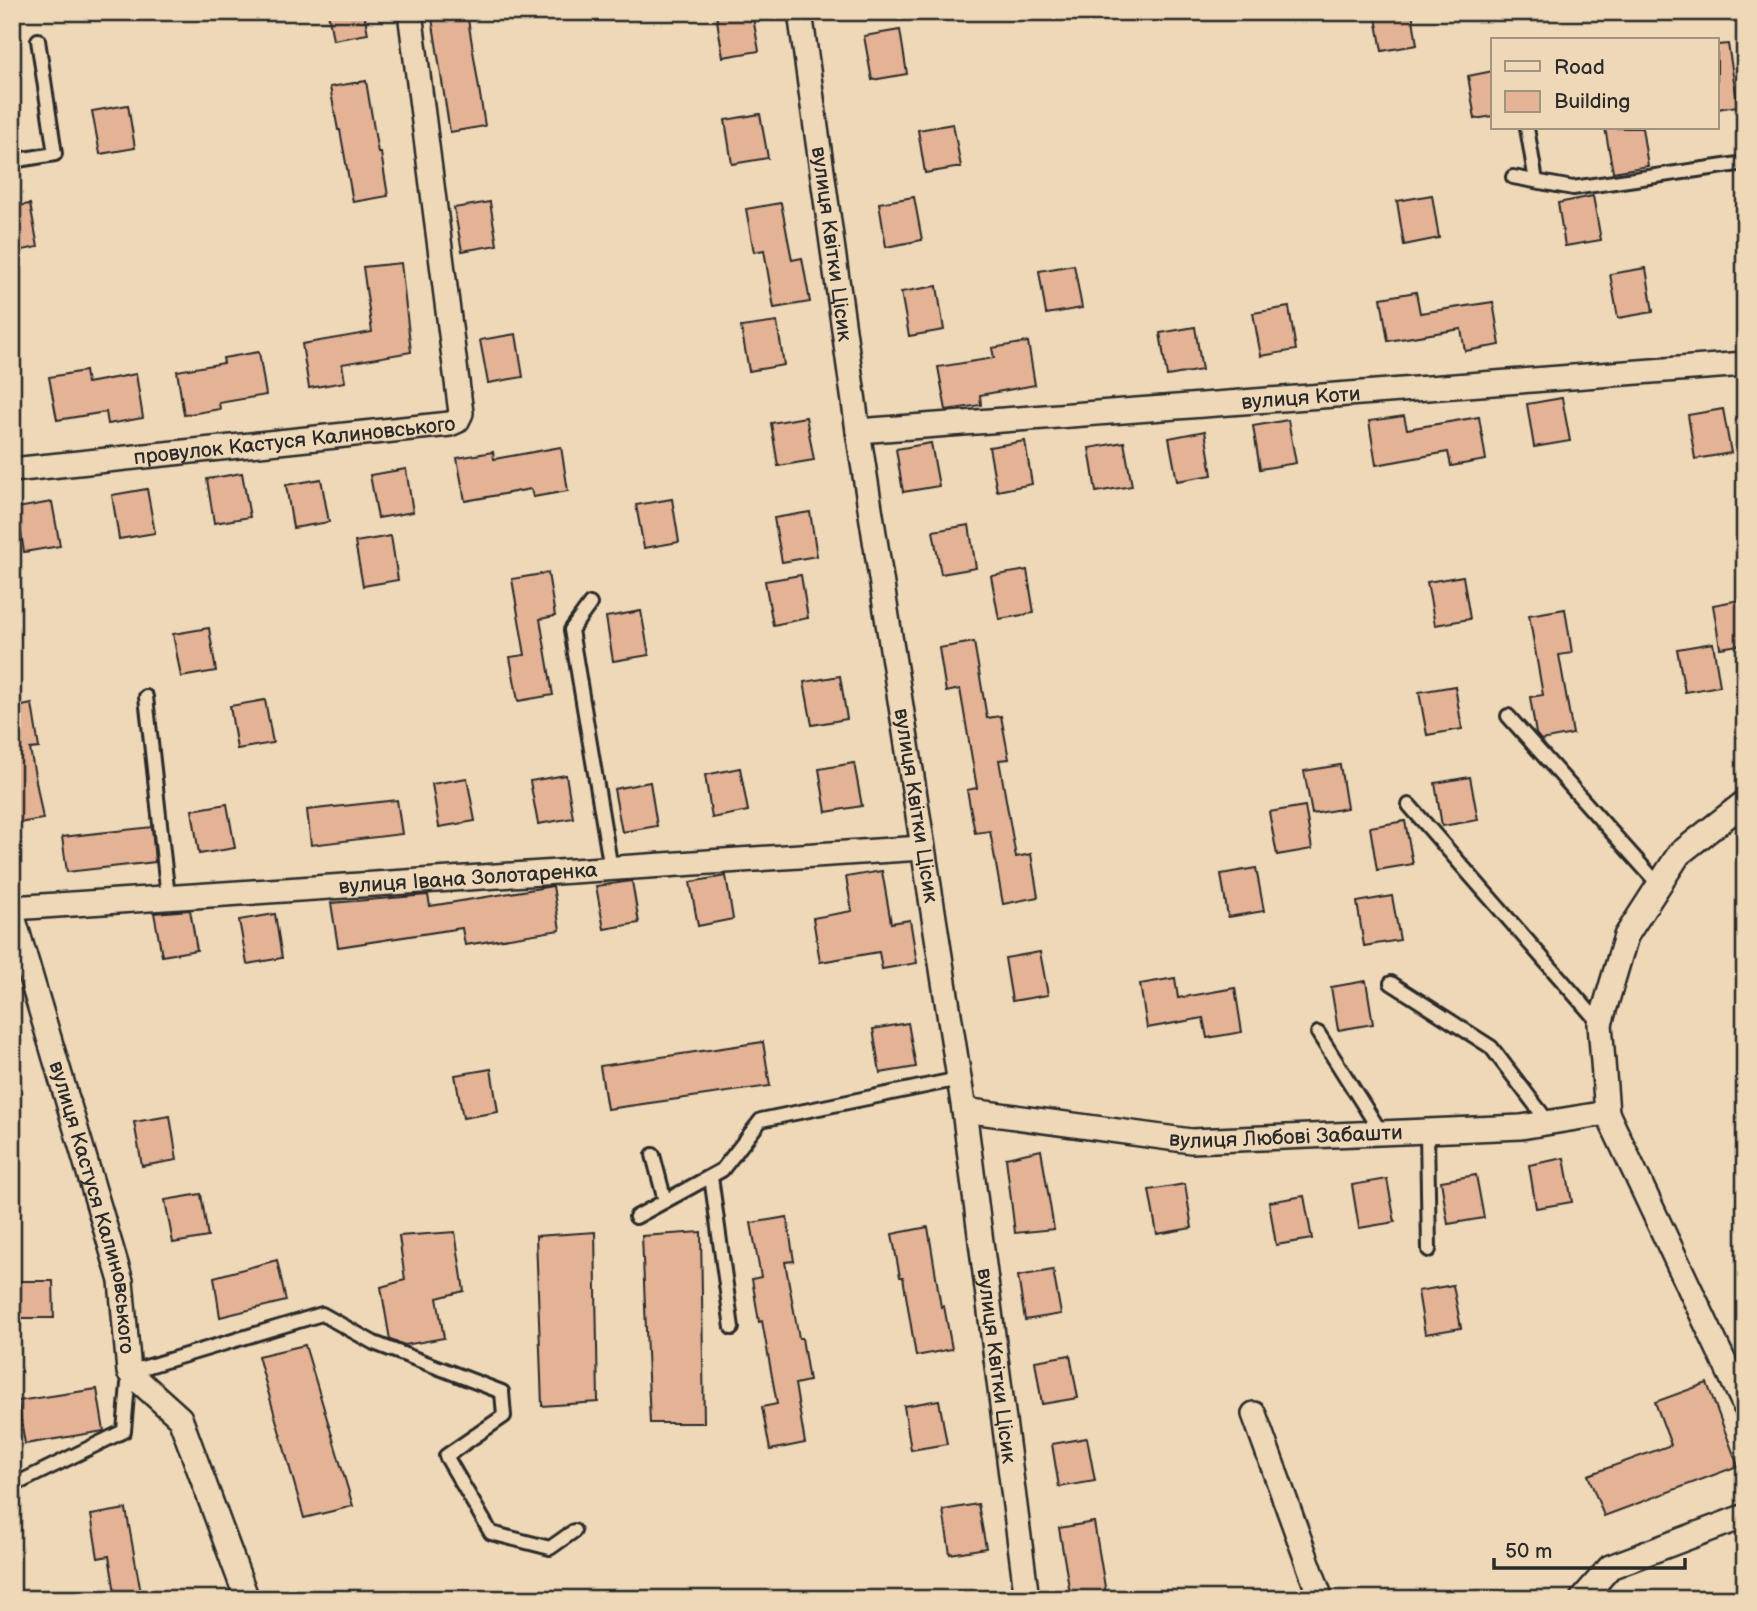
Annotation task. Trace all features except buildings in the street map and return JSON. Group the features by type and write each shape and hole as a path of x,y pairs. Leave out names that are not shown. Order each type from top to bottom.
{"street":[{"name":"провулок Кастуся Калиновського","path":"12,470 450,424 457,421 461,413 410,12"},
{"name":"вулиця Квітки Цісик","path":"800,12 858,431 964,1110 1027,1599"},
{"name":"вулиця Коти","path":"858,431 1745,365"},
{"path":"1745,802 1679,853 1626,936 1600,1024 1607,1113 1745,1406"},
{"name":"вулиця Івана Золотаренка","path":"12,908 922,848"},
{"name":"вулиця Кастуся Калиновського","path":"12,913 121,1281 129,1372 180,1418 247,1599"},
{"name":"вулиця Любові Забашти","path":"964,1110 1191,1141 1521,1127 1607,1113"},
{"path":"1254,1414 1321,1599"},
{"path":"1588,1596 1610,1567 1745,1516"}],"lane":[{"path":"12,161 55,154 38,40"},
{"path":"1527,130 1536,181"},
{"path":"1513,177 1573,188 1745,163"},
{"path":"590,604 571,629 611,869"},
{"path":"145,696 167,897"},
{"path":"1508,716 1659,886"},
{"path":"1409,805 1600,1024"},
{"path":"1391,983 1491,1047 1549,1123"},
{"path":"1318,1033 1383,1134"},
{"path":"636,1217 722,1170 761,1120 959,1079"},
{"path":"1427,1133 1429,1251"},
{"path":"653,1155 665,1202"},
{"path":"710,1177 732,1328"},
{"path":"12,1486 124,1431 129,1372 322,1314 374,1343 502,1392 504,1416 446,1456 491,1533 550,1548 574,1531"}]}
